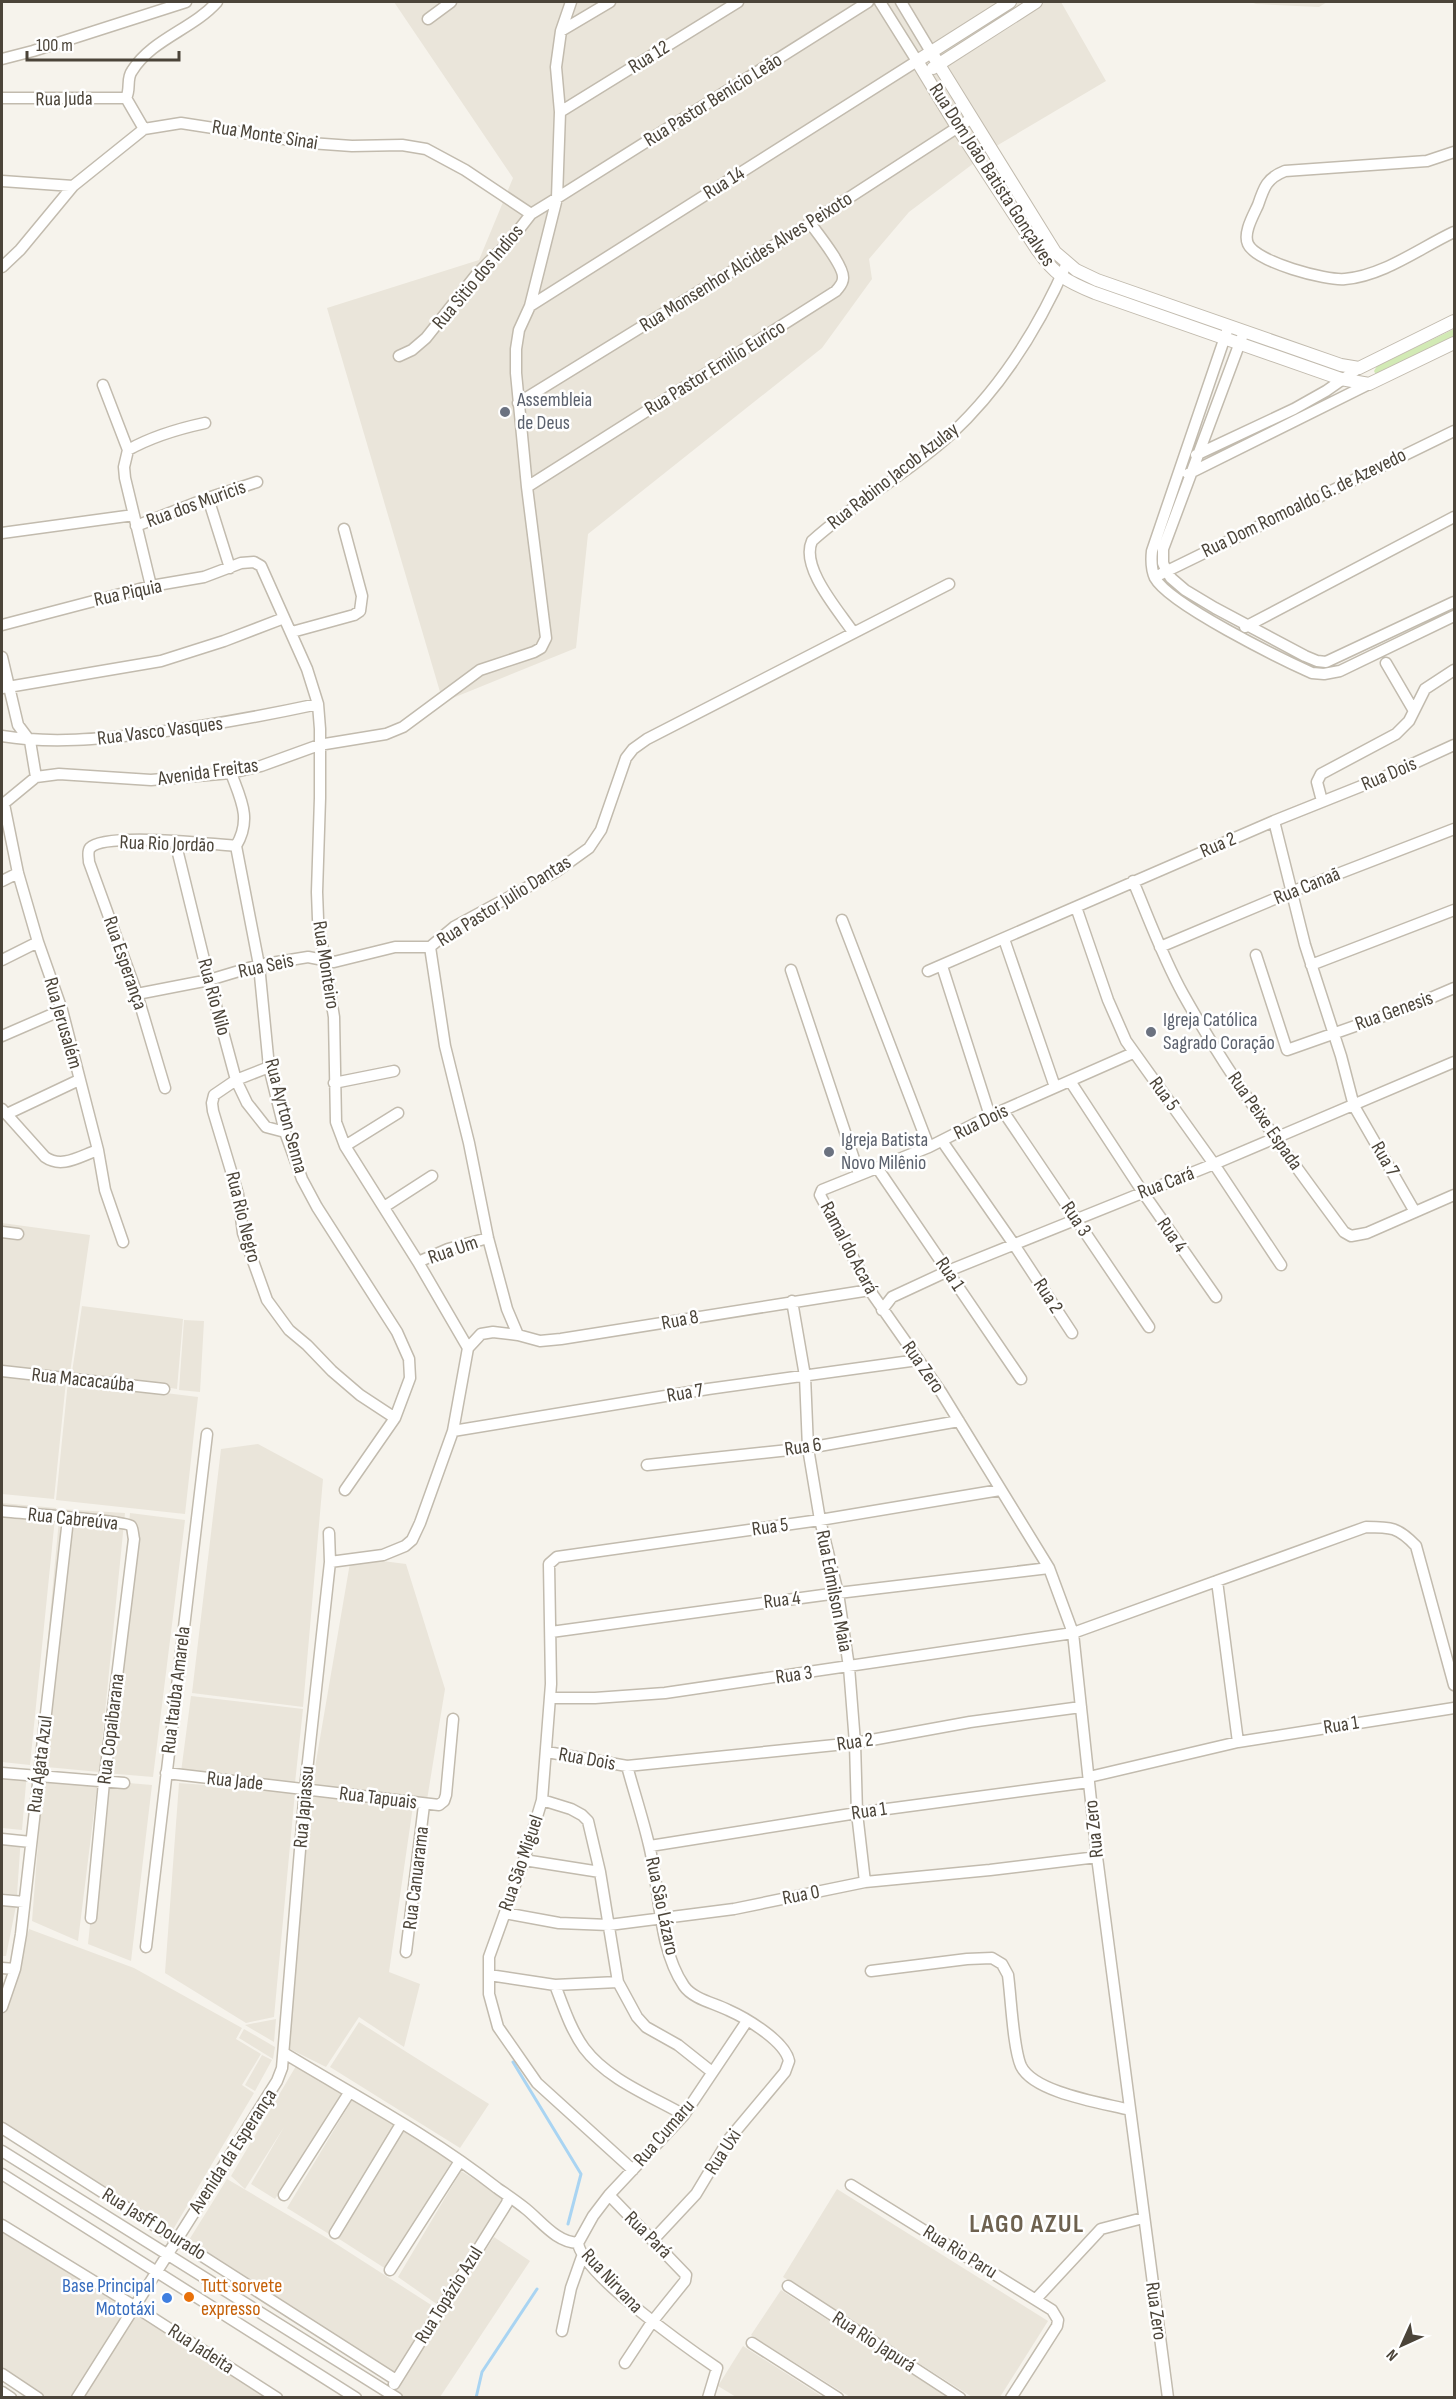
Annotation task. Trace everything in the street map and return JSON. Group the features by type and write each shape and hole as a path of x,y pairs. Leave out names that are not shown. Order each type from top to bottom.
{"street":[{"path":"2,59 186,2"},
{"path":"144,129 126,98 129,93 130,73 160,43 209,10 217,2"},
{"path":"428,19 451,2"},
{"path":"527,487 518,403 516,349 519,330 530,306 557,198 560,112 556,67 561,32 571,2"},
{"name":"Rua 12","path":"560,112 738,2"},
{"name":"Rua Pastor Benício Leão","path":"557,198 868,2"},
{"name":"Rua Dom João Batista Gonçalves","path":"880,2 957,127 1036,248 1060,278 1095,293 1341,380 1369,384"},
{"name":"Rua Dom João Batista Gonçalves","path":"901,2 1050,245 1067,263 1097,280 1341,365 1359,368"},
{"path":"918,61 1010,2"},
{"path":"925,74 1036,2"},
{"path":"561,32 606,3"},
{"name":"Rua 14","path":"530,306 918,61"},
{"name":"Rua Juda","path":"2,98 126,98"},
{"name":"Rua Monsenhor Alcides Alves Peixoto","path":"518,403 810,223 972,118"},
{"name":"Rua Monte Sinai","path":"2,265 20,250 73,186 144,129 181,123 310,143 352,146 402,145 426,149 465,170 531,214"},
{"path":"1455,152 1427,161 1285,171 1273,176 1264,188 1246,236 1248,245 1257,254 1319,278 1343,280 1384,268 1455,232"},
{"path":"2,181 73,186"},
{"name":"Rua Sitio dos Indios","path":"399,356 412,350 426,338 476,275 510,240 531,214 557,198"},
{"name":"Rua Pastor Emilio Eurico","path":"527,487 836,291 844,277 810,223"},
{"name":"Rua Rabino Jacob Azulay","path":"853,632 814,573 809,560 812,541 949,436 991,392 1032,334 1067,263"},
{"path":"1183,462 1294,409 1326,391 1359,368 1455,321"},
{"path":"1229,326 1152,551 1151,564 1155,578 1176,599 1312,673 1324,674 1340,671 1455,616"},
{"path":"1244,331 1163,549 1163,563 1171,578 1185,590 1215,608 1305,656 1326,662 1455,602"},
{"path":"1177,479 1455,343"},
{"path":"103,385 128,450 124,467 151,586"},
{"path":"128,450 147,439 172,430 205,423"},
{"name":"Rua Dom Romoaldo G. de Azevedo","path":"1155,578 1166,570 1455,431"},
{"name":"Rua dos Muricis","path":"2,533 135,521 257,482"},
{"name":"Avenida Freitas","path":"36,777 59,774 159,780 231,773 261,766 319,745 386,734 403,727 480,670 539,649 546,638 527,487"},
{"path":"208,498 230,568"},
{"path":"1237,634 1248,624 1455,517"},
{"path":"292,632 354,615 360,611 362,596 344,529"},
{"name":"Rua Piquia","path":"2,625 151,586 204,577 254,562"},
{"name":"Rua Monteiro","path":"254,562 265,572 307,669 318,704 320,798 316,877 318,919 334,1017 336,1122 345,1146 418,1262 468,1348"},
{"name":"Rua Pastor Julio Dantas","path":"518,1335 507,1309 488,1238 469,1143 445,1046 430,946 454,927 557,871 589,848 601,830 626,758 633,749 661,730 949,584"},
{"path":"5,687 161,661 225,642 284,618"},
{"path":"2,657 5,687 18,725 30,741 36,777 3,805"},
{"path":"1386,663 1414,711"},
{"path":"1322,801 1317,782 1321,774 1385,742 1404,728 1425,689 1455,670"},
{"name":"Rua Vasco Vasques","path":"2,736 30,741 103,739 244,720 318,704"},
{"name":"Rua Dois","path":"1322,801 1455,746"},
{"name":"Rua Ayrton Senna","path":"231,773 243,808 245,823 243,836 236,846 259,965 269,1067 285,1132 302,1179 312,1198 396,1332 409,1359 410,1378 395,1418 345,1490"},
{"name":"Rua 2","path":"928,971 1322,801"},
{"name":"Rua Jerusalém","path":"3,805 18,873 38,942 62,1010 98,1150 105,1190 123,1242"},
{"name":"Rua 7","path":"1274,821 1311,965 1334,1033 1354,1106 1415,1212"},
{"name":"Rua Canaã","path":"1160,947 1291,892 1455,829"},
{"name":"Rua Rio Jordão","path":"98,843 140,840 236,846"},
{"name":"Rua Rio Nilo","path":"176,841 209,980 236,1080 247,1103 266,1126 285,1132"},
{"name":"Rua Esperança","path":"98,843 88,852 89,862 137,994 165,1088"},
{"path":"2,881 18,873"},
{"name":"Rua Peixe Espada","path":"1133,882 1160,947 1188,1002 1275,1139 1341,1227 1348,1235 1355,1236 1415,1212"},
{"name":"Rua 5","path":"1076,907 1117,1024 1133,1053 1214,1164 1281,1265"},
{"path":"1311,965 1455,910"},
{"path":"842,920 929,1147"},
{"path":"1004,939 1055,1087"},
{"path":"2,960 38,942"},
{"name":"Rua Seis","path":"137,994 209,980 259,965 308,957 325,961 343,961 395,946 430,946"},
{"name":"Rua Genesis","path":"1256,955 1287,1050 1412,1006 1455,988"},
{"path":"942,966 990,1116"},
{"path":"791,970 859,1174"},
{"path":"2,1036 62,1010"},
{"name":"Rua Dois","path":"827,1188 929,1147 990,1116 1133,1053"},
{"name":"Rua Cará","path":"882,1310 892,1297 948,1271 1275,1139 1455,1062"},
{"path":"236,1080 269,1067"},
{"path":"334,1083 394,1071"},
{"path":"79,1080 4,1112 52,1162 60,1163 98,1150"},
{"name":"Rua Rio Negro","path":"236,1080 214,1095 212,1103 238,1194 243,1233 267,1300 289,1330 332,1371 360,1395 395,1418"},
{"name":"Rua 4","path":"1070,1081 1142,1191 1216,1297"},
{"name":"Rua 3","path":"1003,1111 1149,1327"},
{"path":"345,1146 398,1113"},
{"name":"Rua 2","path":"942,1141 1072,1333"},
{"name":"Rua 1","path":"878,1169 1021,1379"},
{"path":"384,1207 432,1176"},
{"name":"Ramal do Acará","path":"827,1188 821,1192 821,1198 882,1310"},
{"path":"1415,1212 1455,1195"},
{"path":"2,1232 18,1234"},
{"name":"Rua Um","path":"418,1262 448,1249 488,1238"},
{"name":"Rua 8","path":"518,1335 540,1341 561,1339 792,1301 872,1292 892,1297"},
{"name":"Rua Edmilson Maia","path":"792,1301 806,1376 808,1448 820,1520 838,1593 849,1667 855,1743 857,1812 865,1882"},
{"name":"Rua Zero","path":"882,1310 959,1420 1049,1568 1073,1633 1097,1857 1168,2397"},
{"path":"330,1562 383,1554 405,1546 412,1540 453,1431 468,1348 481,1334 493,1332 518,1335"},
{"name":"Rua 7","path":"453,1431 708,1389 918,1360"},
{"name":"Rua Macacaúba","path":"2,1371 164,1389"},
{"name":"Rua 6","path":"646,1464 808,1448 959,1420"},
{"name":"Rua Itaúba Amarela","path":"146,1947 207,1434"},
{"name":"Rua 5","path":"611,1550 820,1520 1000,1490"},
{"name":"Rua Cabreúva","path":"2,1511 129,1525 132,1528 134,1539"},
{"name":"Rua Ágata Azul","path":"2,2007 15,1970 21,1934 68,1519"},
{"name":"Rua 3","path":"550,1698 595,1698 665,1693 1073,1633 1366,1527 1391,1527 1404,1534 1416,1546 1455,1685"},
{"name":"Rua Japiassu","path":"284,2053 304,1789 330,1562 329,1533"},
{"name":"Rua Copaibarana","path":"91,1918 104,1782 134,1539"},
{"name":"Rua São Miguel","path":"611,1550 557,1557 549,1564 550,1698 542,1800 524,1860 489,1957 489,1994 498,2026 537,2083 633,2170"},
{"name":"Rua 4","path":"551,1632 838,1593 1049,1568"},
{"path":"1217,1581 1238,1742"},
{"name":"Rua 2","path":"627,1766 855,1743 970,1722 1081,1707"},
{"name":"Rua 1","path":"650,1846 857,1812 1089,1780 1238,1742 1455,1708"},
{"name":"Rua Tapuais","path":"304,1789 439,1805 444,1801 446,1795 453,1719"},
{"name":"Rua Dois","path":"547,1752 627,1766"},
{"name":"Rua São Lázaro","path":"627,1766 650,1846 661,1919 675,1969 685,1988 698,1997 747,2021 777,2042 786,2050 789,2061"},
{"path":"2,1773 124,1783"},
{"name":"Rua Jade","path":"166,1773 304,1789"},
{"path":"542,1800 571,1809 588,1821 600,1872 618,1982 637,2017 646,2027 678,2045 712,2072"},
{"name":"Rua Canuarama","path":"406,1952 424,1805"},
{"path":"2,1839 31,1842"},
{"name":"Rua 0","path":"505,1913 559,1923 609,1925 734,1909 865,1882 1097,1857"},
{"path":"524,1860 600,1872"},
{"path":"2,1900 24,1902"},
{"path":"871,1971 967,1959 996,1959 1008,1975 1018,2057 1030,2078 1049,2088 1130,2110"},
{"path":"2,1968 15,1970"},
{"path":"489,1975 555,1985 618,1982"},
{"path":"555,1985 584,2048 618,2079 684,2115"},
{"name":"Rua Cumaru","path":"578,2243 588,2223 609,2195 684,2115 747,2021"},
{"name":"Rua Nirvana","path":"284,2053 460,2161 508,2199 524,2208 560,2238 578,2243 583,2254 598,2272 652,2322 717,2368 708,2397"},
{"name":"Avenida da Esperança","path":"77,2397 277,2081 284,2053"},
{"name":"Rua Uxi","path":"653,2240 696,2194 729,2139 785,2072 789,2061"},
{"path":"284,2195 349,2093"},
{"path":"335,2233 401,2124"},
{"name":"Rua Jasff Dourado","path":"2,2128 396,2380"},
{"path":"2,2151 393,2395"},
{"path":"390,2270 460,2161"},
{"path":"2,2174 356,2397"},
{"name":"Rua Rio Paru","path":"851,2185 1052,2310 1058,2320 1057,2326 1011,2397"},
{"name":"Rua Pará","path":"609,2195 686,2275 685,2281 652,2322"},
{"name":"Rua Topázio Azul","path":"393,2395 396,2380 508,2199"},
{"path":"1036,2299 1101,2229 1143,2218"},
{"name":"Rua Jadeita","path":"2,2225 277,2397"},
{"path":"562,2331 571,2288 583,2254"},
{"name":"Rua Rio Japurá","path":"789,2286 960,2397"},
{"path":"625,2363 652,2322"},
{"path":"752,2343 838,2397"},
{"path":"2,2374 38,2397"},
{"path":"2,2392 11,2397"}],"shaded area":[{"path":"394,2 1061,2 1106,81 998,145 909,212 869,259 872,279 822,348 588,534 576,648 443,702 327,308 479,260 513,178"},
{"path":"1251,2 1327,2 1319,7"},
{"path":"2,1223 90,1235 70,1373 2,1365"},
{"path":"82,1306 183,1319 177,1389 72,1372"},
{"path":"184,1320 204,1321 200,1392 179,1390"},
{"path":"2,1373 66,1381 54,1499 2,1494"},
{"path":"68,1381 198,1397 185,1514 56,1500"},
{"path":"258,1444 323,1479 303,1707 192,1693 221,1449"},
{"path":"2,1503 56,1508 30,1765 2,1762"},
{"path":"60,1509 125,1513 99,1772 36,1766"},
{"path":"130,1513 185,1520 153,1777 105,1773"},
{"path":"351,1557 406,1564 445,1689 427,1800 312,1785"},
{"path":"191,1696 303,1709 295,1783 181,1772"},
{"path":"2,1769 27,1772 22,1830 2,1828"},
{"path":"43,1778 98,1780 78,1941 32,1921"},
{"path":"105,1781 152,1785 131,1961 88,1944"},
{"path":"179,1783 295,1792 274,2017 246,2023 165,1973"},
{"path":"312,1792 413,1806 389,1972 420,1984 404,2047 359,2017 326,2067 280,2044"},
{"path":"2,1834 21,1836 17,1895 2,1893"},
{"path":"2,1900 17,1901 6,1956 2,1956"},
{"path":"29,1929 134,1968 242,2028 236,2039 261,2054 242,2085 254,2093 171,2233 2,2122 2,2015 8,2004"},
{"path":"276,2019 274,2042 245,2025"},
{"path":"359,2022 489,2104 460,2148 330,2067"},
{"path":"244,2029 275,2047 273,2059 239,2038"},
{"path":"262,2055 272,2060 255,2091 245,2085"},
{"path":"296,2066 342,2093 275,2199 251,2184 284,2127 245,2189 231,2176"},
{"path":"352,2100 394,2125 329,2234 287,2208"},
{"path":"402,2130 452,2161 386,2269 336,2237"},
{"path":"461,2171 510,2201 441,2307 398,2277"},
{"path":"227,2179 327,2238 439,2310 394,2378 189,2240"},
{"path":"837,2189 1048,2321 1000,2397 972,2397 783,2277"},
{"path":"2,2224 130,2307 72,2397 42,2397 2,2371"},
{"path":"494,2237 530,2261 440,2397 400,2397 392,2393"},
{"path":"781,2290 948,2397 850,2397 751,2335"},
{"path":"134,2309 271,2398 77,2398"},
{"path":"743,2346 823,2397 736,2397 718,2386"}],"green space":[{"path":"1454,329 1454,339 1378,374 1375,373 1377,366"}],"waterway":[{"path":"513,2062 581,2174 568,2224"},
{"path":"476,2398 482,2372 537,2289"}],"place":[{"name":"Assembleia de Deus","path":"505,412"},
{"name":"Igreja Católica Sagrado Coração","path":"1151,1032"},
{"name":"Igreja Batista Novo Milênio","path":"829,1152"},
{"name":"Tutt sorvete expresso","path":"189,2297"},
{"name":"Base Principal Mototáxi","path":"167,2298"}],"district":[{"name":"LAGO AZUL","path":"1027,2224"}]}
